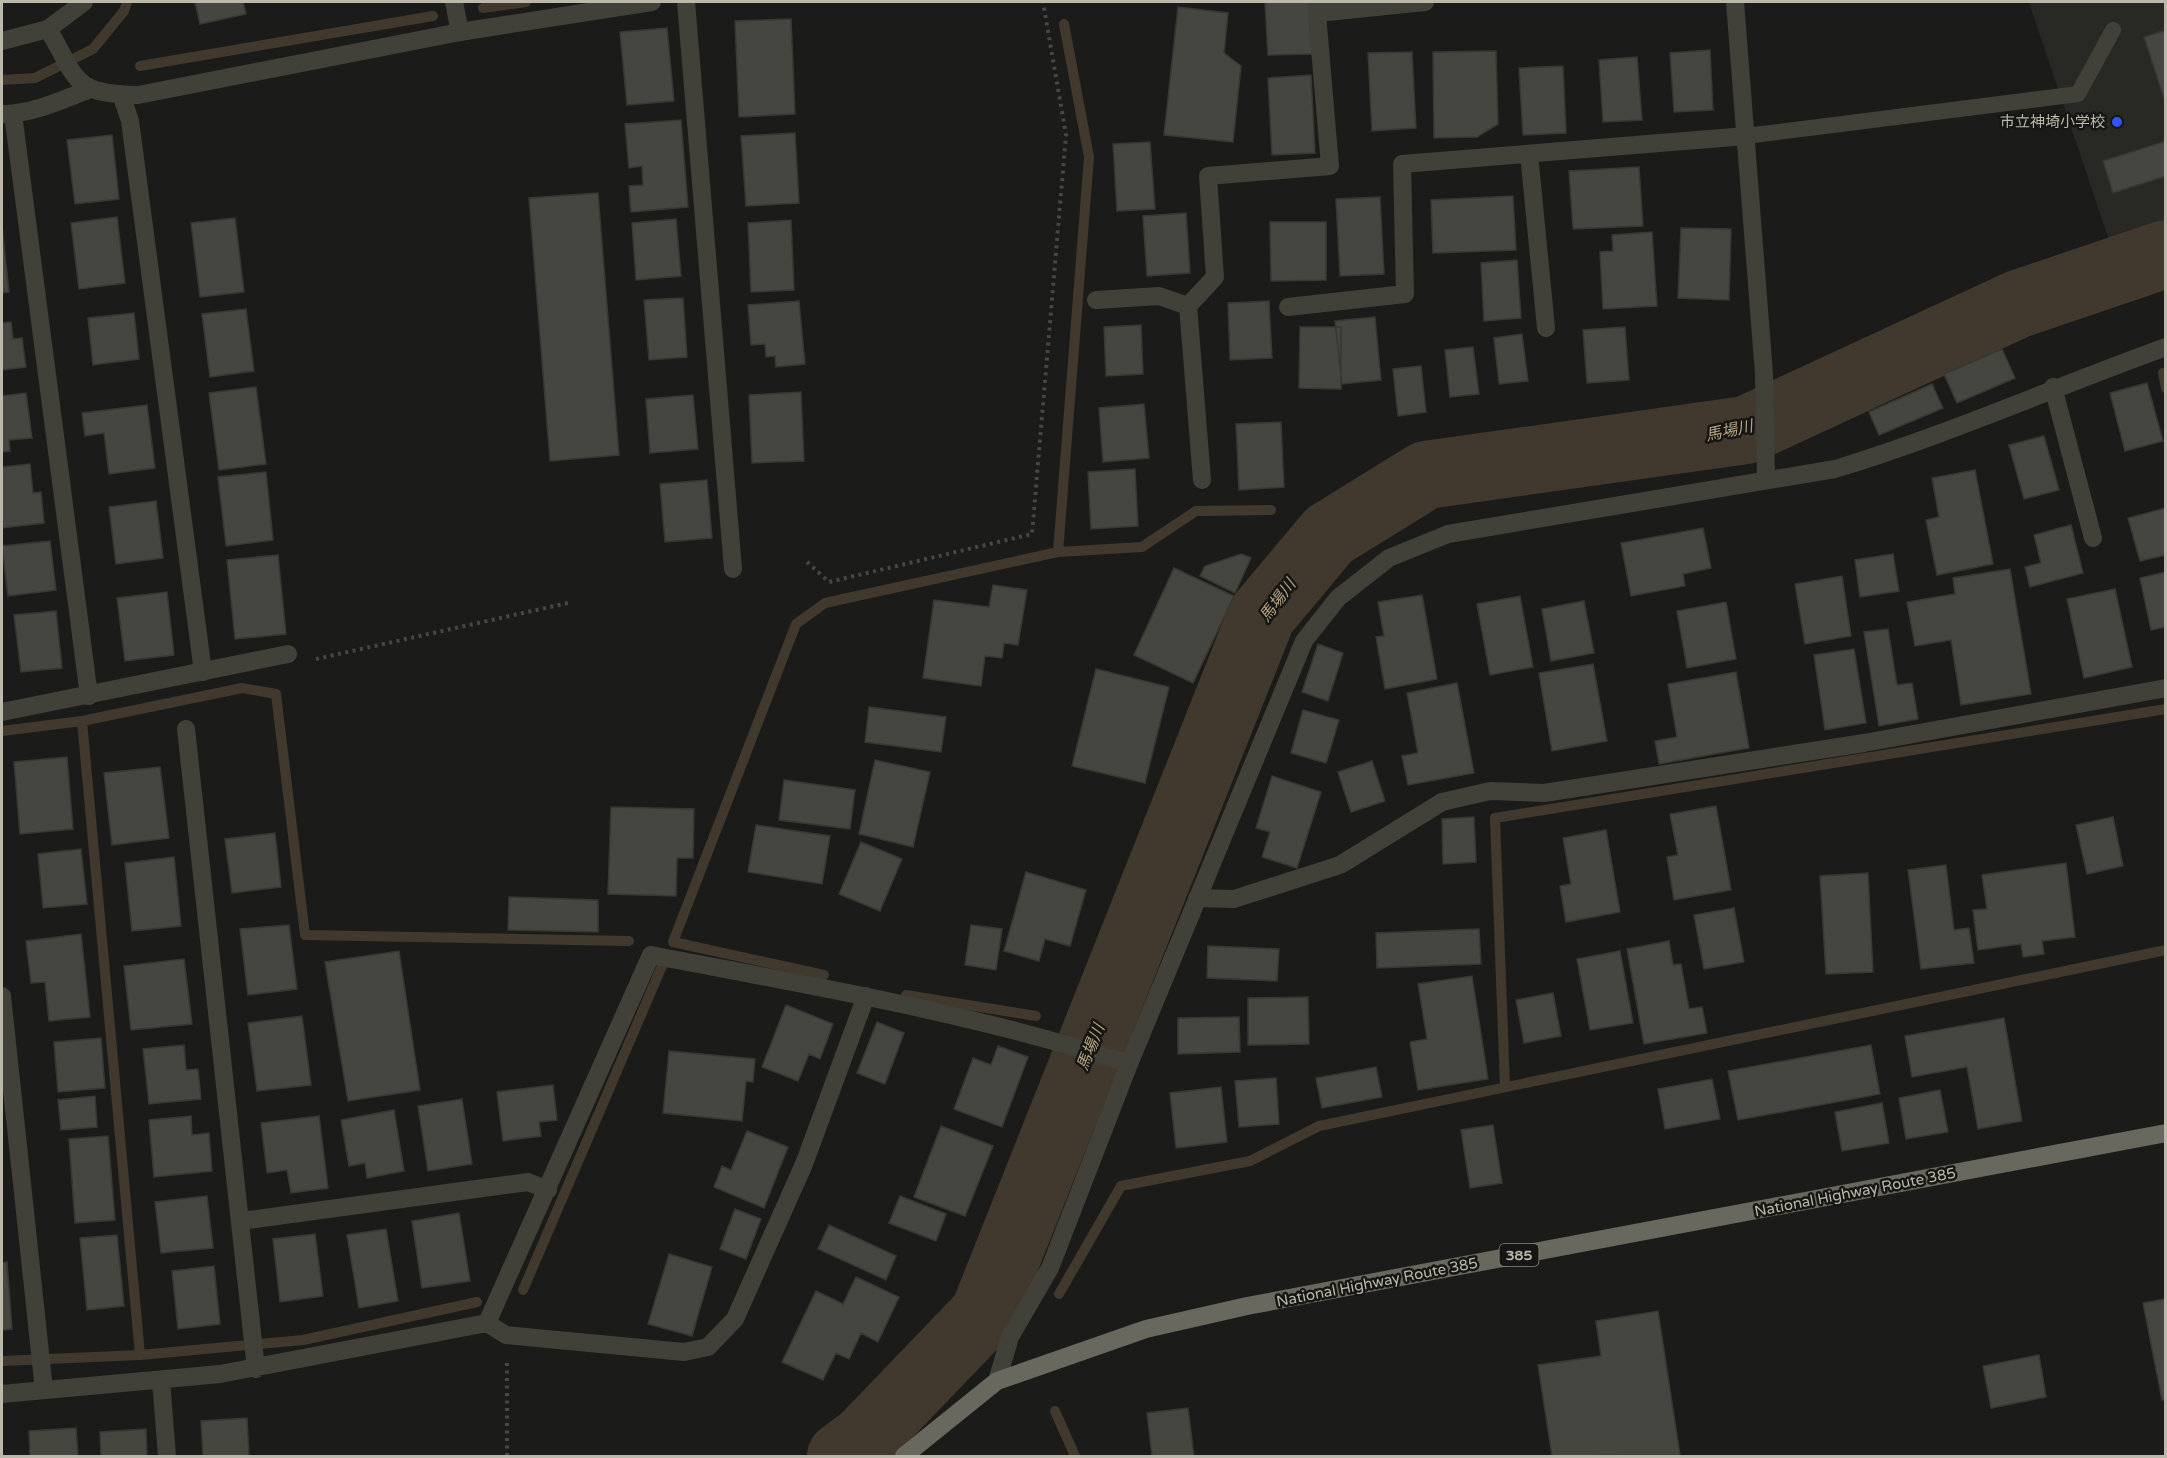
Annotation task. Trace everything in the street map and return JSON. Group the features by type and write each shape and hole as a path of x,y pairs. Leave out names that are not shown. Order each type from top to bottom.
{"highway":[{"name":"National Highway Route 385","path":"904,1456 997,1381 1146,1329 1247,1306 2166,1133"}],"street":[{"path":"2,41 48,28 84,2"},
{"path":"454,2 460,32"},
{"path":"48,28 73,76 90,89 138,94 460,32 652,2"},
{"path":"686,2 734,569"},
{"path":"1202,480 1188,306 1215,277 1208,176 1330,166 1317,7 1425,2"},
{"path":"1735,2 1764,374 1766,479"},
{"path":"90,89 51,104 7,114 90,696"},
{"path":"121,94 130,121 203,672"},
{"path":"1288,307 1405,294 1402,164 1746,136"},
{"path":"1529,154 1546,328"},
{"path":"1096,300 1159,296 1188,306"},
{"path":"997,1381 1011,1337 1050,1269 1129,1064 1304,641 1338,598 1389,558 1448,534 1835,469 1895,451 2053,387 2166,346"},
{"path":"2053,387 2093,538"},
{"path":"2,712 90,696 288,654"},
{"path":"1197,898 1234,899 1340,866 1442,802 1490,791 1545,793 1864,743 2166,688"},
{"path":"186,729 256,1361"},
{"path":"487,1323 651,955 866,996 1059,1041 1129,1064"},
{"path":"2,996 43,1381"},
{"path":"2,1394 43,1381 161,1380 256,1361 487,1323 507,1335 684,1352 708,1347 735,1319 804,1164 866,996"},
{"path":"241,1221 528,1182 548,1190"},
{"path":"161,1380 167,1456"}],"lane":[{"path":"1746,136 2078,94 2113,30"}],"path":[{"path":"807,562 829,582 1032,534 1066,135 1043,2"},
{"path":"288,654 318,660 568,603"},
{"path":"507,1335 507,1456"}],"shaded area":[{"name":"市立神埼小学校","path":"2029,2 2165,2 2165,242 2115,258"}],"building":[{"path":"195,2 243,2 246,14 200,24"},
{"path":"1265,2 1309,2 1312,54 1268,55"},
{"path":"1178,7 1228,13 1224,53 1241,66 1233,142 1164,135"},
{"path":"791,19 795,114 739,117 735,21"},
{"path":"667,28 674,101 627,105 620,32"},
{"path":"2166,30 2166,104 2144,37"},
{"path":"1710,50 1713,110 1674,112 1670,53"},
{"path":"1496,51 1498,124 1477,137 1434,138 1433,52"},
{"path":"1412,52 1416,128 1372,131 1368,53"},
{"path":"1637,57 1642,120 1603,122 1599,60"},
{"path":"1563,66 1566,133 1523,135 1519,68"},
{"path":"1311,75 1315,153 1272,155 1268,78"},
{"path":"681,120 688,207 631,212 629,186 643,185 642,166 629,168 625,124"},
{"path":"795,133 799,203 746,206 741,136"},
{"path":"112,135 119,199 75,204 67,140"},
{"path":"2166,141 2166,176 2113,193 2103,161"},
{"path":"1150,142 1155,209 1117,211 1113,144"},
{"path":"1639,167 1643,226 1573,229 1569,171"},
{"path":"598,193 619,455 550,461 529,198"},
{"path":"1513,196 1516,250 1433,253 1431,200"},
{"path":"1380,197 1384,274 1340,276 1336,199"},
{"path":"1186,213 1190,273 1147,276 1143,216"},
{"path":"117,217 125,283 79,289 71,223"},
{"path":"235,218 244,292 200,297 191,223"},
{"path":"676,219 681,276 636,280 632,223"},
{"path":"791,220 794,290 751,292 748,223"},
{"path":"1270,222 1326,222 1326,280 1271,281"},
{"path":"2,226 9,292 2,293"},
{"path":"1681,228 1731,229 1729,300 1678,298"},
{"path":"1652,232 1657,306 1603,309 1600,252 1613,251 1612,235"},
{"path":"1517,260 1521,318 1484,321 1481,263"},
{"path":"683,298 687,357 649,360 644,300"},
{"path":"799,301 805,364 776,367 775,356 766,357 765,344 751,345 748,305"},
{"path":"1269,301 1272,358 1230,360 1228,303"},
{"path":"246,309 254,371 210,377 202,314"},
{"path":"134,313 139,359 93,365 88,318"},
{"path":"1375,317 1381,380 1342,384 1335,321"},
{"path":"11,322 13,339 22,338 26,367 2,370 2,323"},
{"path":"1141,325 1143,374 1106,376 1104,327"},
{"path":"1300,327 1341,327 1341,389 1299,388"},
{"path":"1625,327 1629,380 1587,383 1583,330"},
{"path":"1522,334 1528,381 1499,384 1494,338"},
{"path":"1473,347 1479,394 1450,397 1445,350"},
{"path":"2002,349 2015,378 1957,403 1944,374"},
{"path":"1421,366 1426,412 1398,416 1393,369"},
{"path":"2147,383 2163,441 2125,451 2110,393"},
{"path":"1932,384 1943,408 1879,435 1869,412"},
{"path":"256,387 266,464 219,470 209,393"},
{"path":"801,392 804,461 752,463 749,395"},
{"path":"26,393 32,438 9,440 10,451 2,452 2,396"},
{"path":"693,395 698,449 650,453 646,399"},
{"path":"1144,404 1149,458 1103,462 1099,408"},
{"path":"147,405 155,468 109,474 104,433 85,436 82,413"},
{"path":"1281,422 1284,487 1239,490 1236,424"},
{"path":"2044,436 2059,490 2024,499 2009,445"},
{"path":"30,464 33,493 41,492 44,523 2,528 2,467"},
{"path":"1135,469 1138,526 1091,529 1088,472"},
{"path":"1975,470 1993,564 1937,575 1926,520 1939,517 1932,478"},
{"path":"266,472 273,540 226,546 218,477"},
{"path":"707,480 712,538 665,542 660,484"},
{"path":"156,501 163,558 116,564 109,507"},
{"path":"2166,508 2166,555 2140,561 2128,518"},
{"path":"2071,525 2083,573 2030,587 2025,567 2041,563 2034,535"},
{"path":"1703,528 1711,568 1683,574 1685,586 1631,596 1621,543"},
{"path":"50,541 56,590 8,596 2,546"},
{"path":"1241,554 1251,558 1235,593 1200,576 1205,566"},
{"path":"1893,554 1899,591 1860,597 1855,560"},
{"path":"278,555 286,634 235,639 227,560"},
{"path":"1174,568 1234,596 1193,683 1134,655"},
{"path":"2010,569 2031,694 1961,705 1951,640 1915,646 1907,602 1955,594 1953,578"},
{"path":"2166,572 2166,627 2151,630 2140,578"},
{"path":"1842,576 1851,636 1805,644 1795,584"},
{"path":"993,585 1027,590 1018,645 1004,643 1002,658 985,656 981,686 923,678 934,600 989,607"},
{"path":"2115,589 2132,667 2084,678 2067,599"},
{"path":"167,592 174,655 125,661 117,598"},
{"path":"1422,595 1437,679 1385,689 1376,637 1384,636 1378,602"},
{"path":"1520,596 1533,667 1490,675 1477,604"},
{"path":"1584,601 1594,653 1551,661 1542,609"},
{"path":"1726,602 1736,659 1687,668 1677,611"},
{"path":"56,611 62,668 21,672 14,615"},
{"path":"1888,629 1897,685 1912,683 1918,719 1879,726 1864,632"},
{"path":"1318,644 1343,653 1328,701 1302,692"},
{"path":"1854,649 1866,723 1825,730 1814,655"},
{"path":"1593,664 1607,741 1552,751 1539,673"},
{"path":"1096,669 1169,687 1145,783 1072,766"},
{"path":"1736,672 1749,748 1659,764 1655,741 1677,737 1668,684"},
{"path":"1457,683 1474,773 1408,785 1402,756 1418,753 1407,693"},
{"path":"869,707 946,717 941,752 865,742"},
{"path":"1303,710 1339,720 1326,763 1291,753"},
{"path":"67,757 73,829 20,834 14,762"},
{"path":"875,760 930,772 913,847 859,834"},
{"path":"1372,761 1385,801 1351,812 1338,772"},
{"path":"160,767 169,838 112,845 104,773"},
{"path":"1272,776 1321,792 1297,868 1262,857 1270,832 1256,828"},
{"path":"784,780 855,790 850,829 779,820"},
{"path":"1716,806 1731,890 1674,900 1667,857 1678,855 1670,814"},
{"path":"611,807 694,809 693,858 677,858 676,896 608,894"},
{"path":"1474,817 1476,862 1443,864 1442,819"},
{"path":"2113,817 2123,866 2087,874 2076,825"},
{"path":"756,825 830,836 822,884 748,872"},
{"path":"1606,830 1620,912 1566,922 1560,886 1571,884 1563,838"},
{"path":"275,833 281,887 232,893 225,839"},
{"path":"861,842 902,859 880,911 839,894"},
{"path":"81,849 87,904 43,908 38,854"},
{"path":"174,857 181,926 132,931 125,863"},
{"path":"2066,863 2075,937 2042,941 2044,954 2023,957 2021,944 1978,950 1973,910 1987,909 1982,875"},
{"path":"1946,865 1954,930 1969,928 1974,963 1921,969 1908,870"},
{"path":"1026,872 1086,890 1070,946 1045,939 1039,961 1004,951"},
{"path":"1868,873 1873,972 1826,974 1820,876"},
{"path":"509,897 598,900 598,932 508,930"},
{"path":"1734,908 1744,962 1704,969 1694,915"},
{"path":"289,925 297,989 248,995 240,929"},
{"path":"971,925 1002,929 996,970 965,965"},
{"path":"1479,929 1481,964 1377,968 1376,933"},
{"path":"81,934 90,1017 49,1021 45,982 31,983 26,941"},
{"path":"1669,941 1673,965 1681,964 1689,1009 1702,1007 1707,1033 1644,1044 1627,949"},
{"path":"1208,946 1279,949 1277,981 1207,978"},
{"path":"399,951 420,1090 348,1101 325,962"},
{"path":"1620,951 1633,1023 1590,1030 1577,959"},
{"path":"184,959 192,1024 131,1030 124,966"},
{"path":"1472,976 1488,1079 1418,1090 1410,1042 1427,1039 1418,984"},
{"path":"1553,993 1561,1036 1524,1043 1516,1000"},
{"path":"1308,997 1309,1044 1248,1045 1248,998"},
{"path":"786,1005 833,1024 820,1059 809,1054 798,1081 762,1067"},
{"path":"302,1016 311,1085 257,1091 248,1023"},
{"path":"1239,1017 1240,1052 1178,1054 1178,1018"},
{"path":"2004,1018 2022,1121 1978,1129 1967,1067 1912,1077 1905,1036"},
{"path":"877,1022 904,1033 885,1084 857,1073"},
{"path":"101,1038 105,1088 58,1092 54,1042"},
{"path":"184,1045 186,1070 198,1069 201,1099 149,1104 143,1049"},
{"path":"1871,1045 1880,1094 1738,1120 1728,1071"},
{"path":"998,1046 1028,1057 1002,1127 954,1109 973,1058 991,1065"},
{"path":"669,1051 755,1059 753,1082 746,1081 742,1121 663,1113"},
{"path":"1376,1067 1382,1097 1322,1108 1316,1078"},
{"path":"1276,1078 1279,1124 1239,1127 1235,1081"},
{"path":"1712,1079 1720,1119 1665,1129 1658,1089"},
{"path":"553,1085 557,1120 539,1122 541,1136 503,1141 497,1092"},
{"path":"1221,1087 1227,1142 1176,1148 1170,1093"},
{"path":"1940,1090 1948,1132 1906,1139 1899,1098"},
{"path":"95,1096 97,1127 61,1130 58,1100"},
{"path":"462,1099 472,1164 428,1171 418,1106"},
{"path":"1882,1103 1889,1143 1842,1151 1835,1112"},
{"path":"394,1110 404,1171 367,1178 365,1163 349,1166 341,1120"},
{"path":"191,1116 192,1135 209,1133 212,1171 154,1177 149,1120"},
{"path":"319,1116 328,1188 291,1193 287,1170 267,1173 261,1123"},
{"path":"1493,1125 1502,1183 1470,1188 1461,1130"},
{"path":"941,1126 993,1146 965,1216 914,1197"},
{"path":"747,1131 788,1147 764,1208 714,1187 722,1166 731,1170"},
{"path":"108,1136 115,1220 75,1223 69,1139"},
{"path":"207,1196 213,1248 161,1253 155,1202"},
{"path":"900,1196 946,1214 936,1241 889,1223"},
{"path":"735,1209 761,1219 746,1259 720,1249"},
{"path":"459,1213 470,1281 422,1288 412,1221"},
{"path":"829,1225 896,1256 886,1280 818,1249"},
{"path":"386,1229 398,1301 359,1308 347,1235"},
{"path":"315,1234 323,1296 280,1302 273,1239"},
{"path":"117,1235 124,1306 87,1310 80,1238"},
{"path":"669,1254 712,1267 692,1336 648,1324"},
{"path":"7,1262 12,1329 2,1330 2,1263"},
{"path":"214,1266 220,1324 178,1329 172,1271"},
{"path":"856,1277 899,1297 878,1342 861,1333 849,1359 836,1353 823,1380 782,1362 816,1291 843,1304"},
{"path":"2166,1299 2166,1399 2162,1400 2143,1303"},
{"path":"1658,1311 1680,1455 1552,1456 1538,1365 1601,1356 1596,1321"},
{"path":"2039,1355 2046,1397 1991,1408 1983,1366"},
{"path":"1188,1408 1194,1456 1152,1456 1147,1413"},
{"path":"247,1418 249,1456 203,1456 201,1421"},
{"path":"76,1428 78,1456 30,1456 29,1431"},
{"path":"146,1429 147,1456 101,1456 100,1432"}],"waterway":[{"path":"2,80 35,78 93,49 124,11 127,2"},
{"path":"483,8 526,2"},
{"path":"140,66 433,16"},
{"path":"1058,552 1089,157 1064,24"},
{"name":"馬場川","path":"841,1456 864,1439 984,1314 1262,615 1329,535 1426,475 1746,430 2018,304 2166,254"},
{"path":"2163,373 2166,388"},
{"path":"824,975 673,942 796,624 825,603 1058,552 1142,547 1196,511 1271,510"},
{"path":"82,721 242,688 276,694 305,935 629,941"},
{"path":"1505,1087 1495,818 2166,709"},
{"path":"2,731 82,721 140,1355"},
{"path":"1059,1294 1121,1186 1250,1161 1319,1126 2166,950"},
{"path":"523,1290 662,966"},
{"path":"906,995 1036,1016"},
{"path":"2,1361 140,1355 303,1340 477,1302"},
{"path":"1055,1411 1075,1456"}],"place":[{"name":"市立神埼小学校","path":"2117,122"}]}
